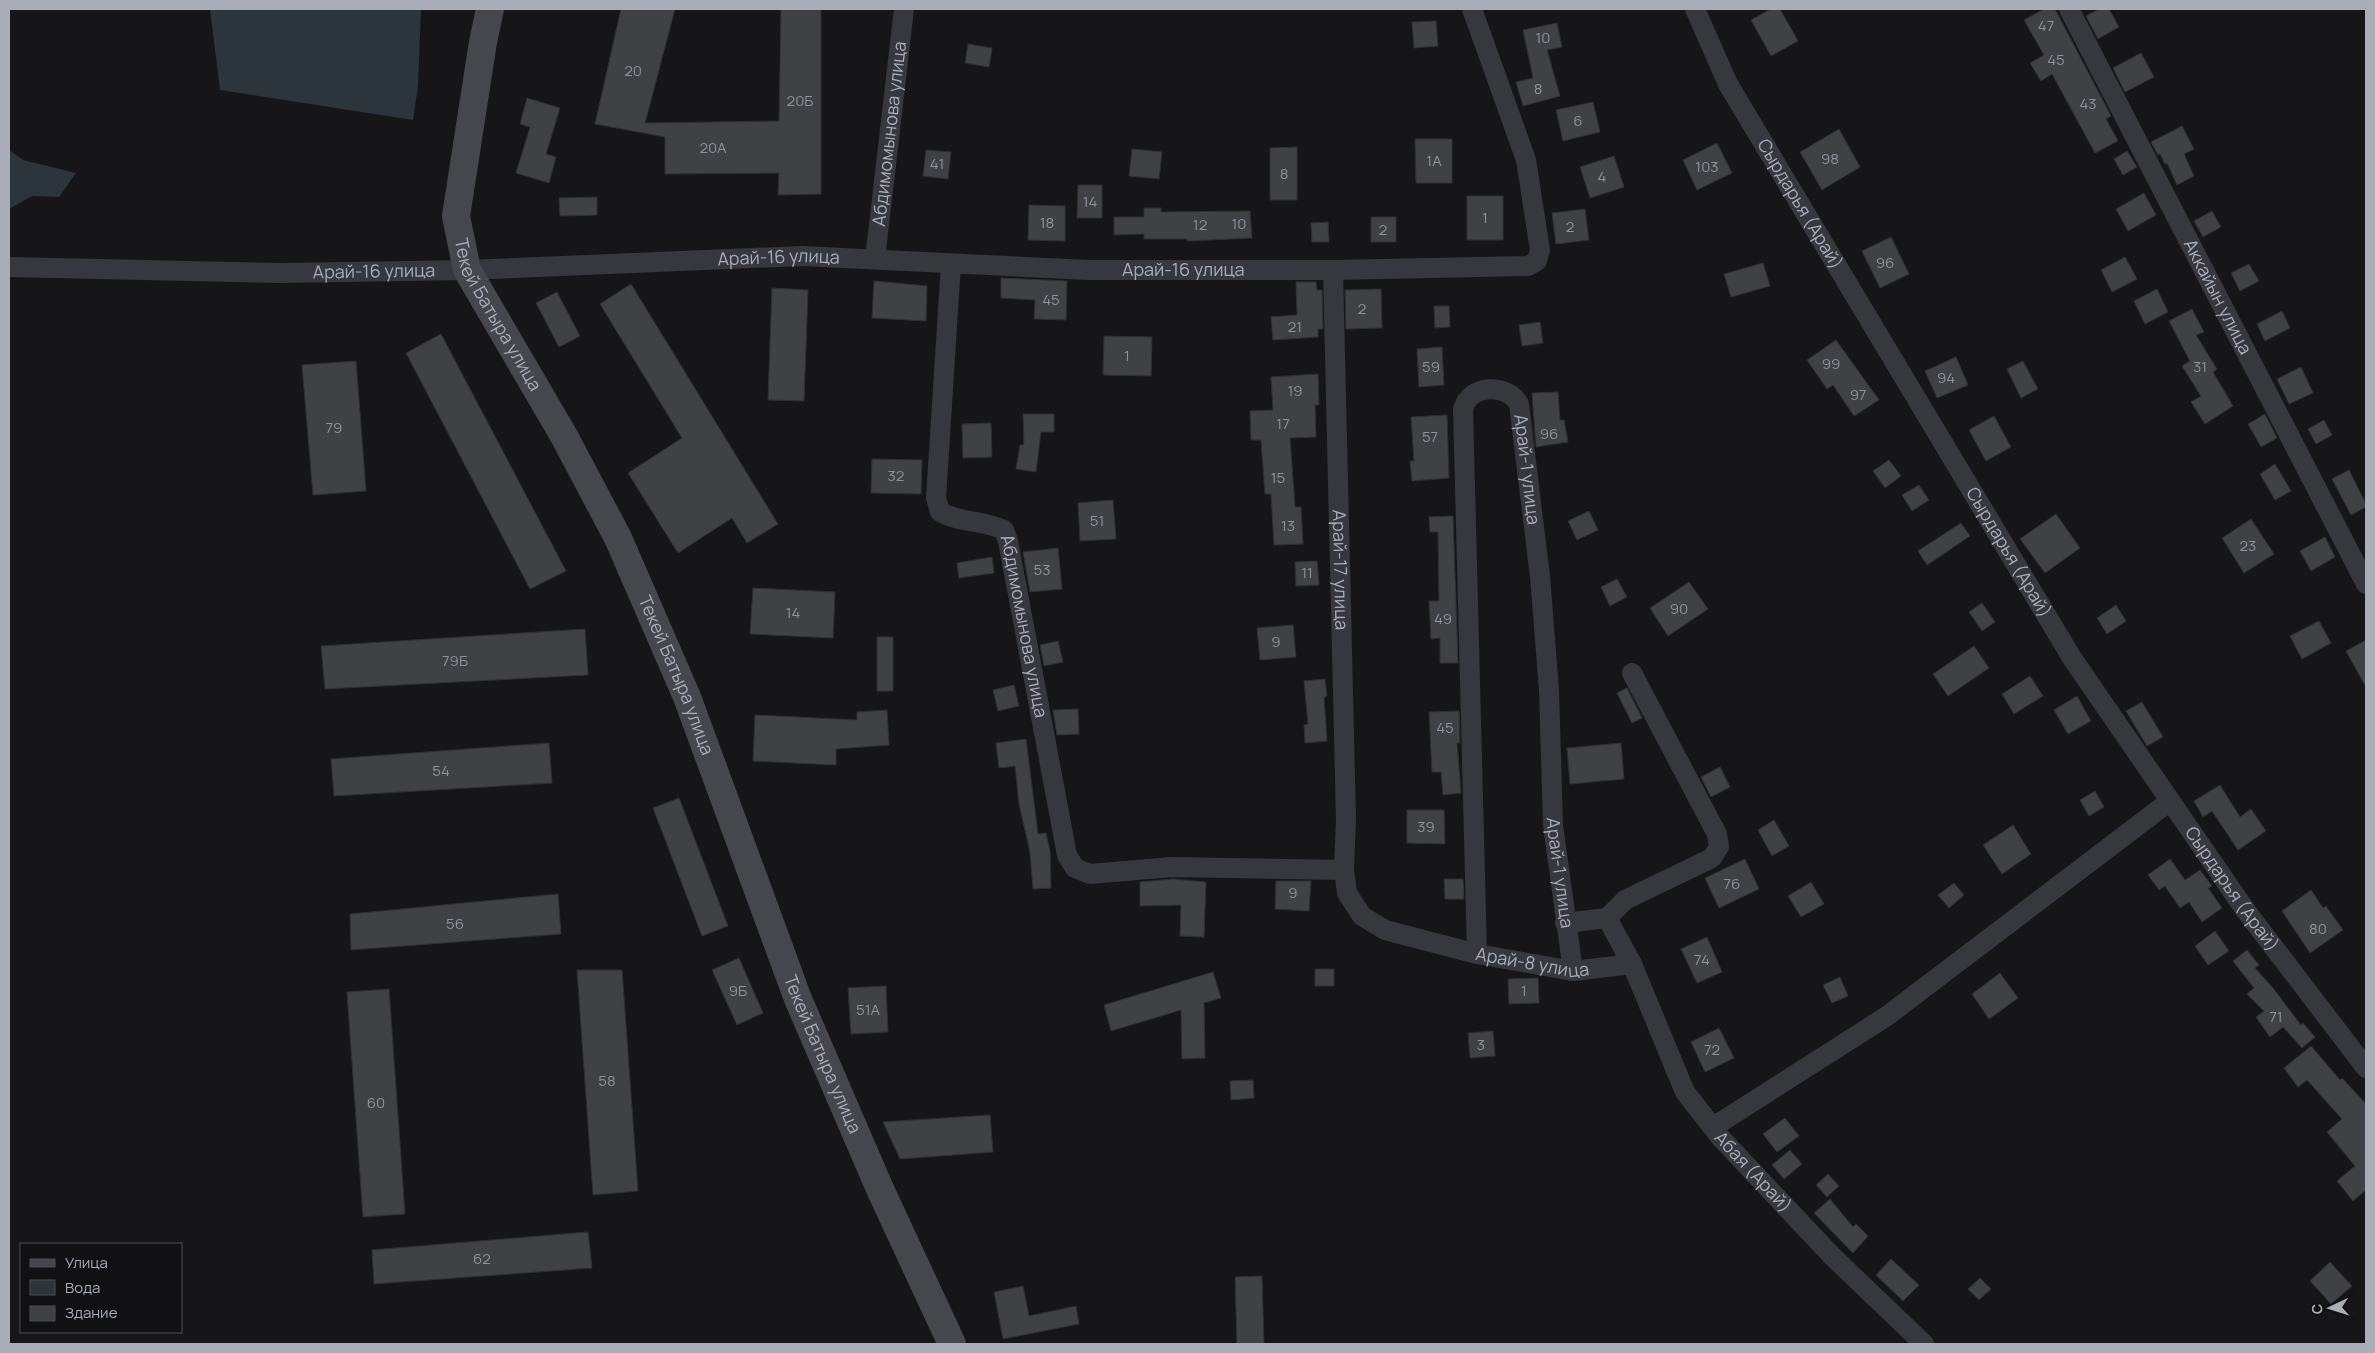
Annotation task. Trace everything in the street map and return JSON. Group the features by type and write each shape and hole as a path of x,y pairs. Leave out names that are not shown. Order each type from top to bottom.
{"street":[{"name":"Текей Батыра улица","path":"490,9 483,42 456,216 467,270 564,436 618,538 687,697 798,999 880,1189 952,1344"},
{"name":"Абдимомынова улица","path":"875,259 904,9"},
{"name":"Арай-16 улица","path":"9,267 282,274 467,270 802,256 1088,270 1333,270 1528,266 1537,261 1540,250 1526,160 1472,9"},
{"name":"Сырдарья (Арай)","path":"1695,9 1728,84 2072,658 2246,911 2366,1068"},
{"name":"Аккайын улица","path":"2070,9 2366,584"},
{"name":"Абдимомынова улица","path":"951,264 937,488 938,505 940,512 950,517 1004,530 1008,540 1067,855 1075,868 1090,874 1172,867 1344,870"},
{"name":"Арай-17 улица","path":"1333,270 1346,820 1344,870"},
{"name":"Арай-1 улица","path":"1477,954 1463,409 1465,400 1472,395 1494,388 1514,396 1519,404 1540,576 1549,690 1553,825 1572,971"},
{"path":"1565,923 1607,918 1625,900 1712,858 1719,847 1717,834 1632,673"},
{"path":"1711,1125 1721,1122 1887,1016 2170,801"},
{"name":"Арай-8 улица","path":"1344,870 1347,893 1362,916 1385,930 1477,954 1572,971 1632,964"},
{"path":"1607,918 1632,964"},
{"name":"Абая (Арай)","path":"1632,964 1685,1092 1711,1125 1832,1256 1924,1344"}],"water":[{"path":"210,9 421,9 418,86 413,120 220,90"},
{"path":"9,150 23,160 76,173 59,197 32,196 9,209"}],"building":[{"path":"621,9 675,9 645,123 779,121 781,9 821,9 821,194 778,195 779,173 665,174 665,137 595,124"},
{"path":"1771,9 1780,9 1798,41 1771,56 1751,20"},
{"path":"2044,9 2055,9 2111,116 2106,119 2118,141 2095,153 2052,74 2041,81 2030,63 2044,55 2024,20"},
{"path":"2099,9 2109,9 2119,27 2098,39 2086,16"},
{"path":"1436,21 1438,46 1414,48 1412,22"},
{"path":"1557,23 1562,47 1547,50 1560,96 1523,106 1516,82 1533,78 1523,30"},
{"path":"968,44 992,48 989,67 965,63"},
{"path":"2141,53 2154,77 2125,92 2113,68"},
{"path":"527,98 560,108 546,154 556,157 549,183 516,173 530,127 520,124"},
{"path":"1593,102 1600,132 1563,141 1556,110"},
{"path":"2182,126 2194,149 2184,154 2194,176 2177,185 2167,163 2165,164 2160,154 2158,155 2151,142"},
{"path":"1839,129 1860,167 1822,190 1800,152"},
{"path":"1415,139 1452,139 1452,183 1416,183"},
{"path":"1717,143 1732,173 1697,190 1683,160"},
{"path":"1297,147 1297,200 1270,200 1270,148"},
{"path":"1132,149 1162,152 1159,179 1129,176"},
{"path":"926,150 951,152 948,179 923,176"},
{"path":"2127,151 2137,167 2123,175 2114,159"},
{"path":"1614,156 1624,187 1590,198 1580,167"},
{"path":"1078,185 1102,185 1102,218 1077,218"},
{"path":"2144,193 2156,215 2128,231 2116,209"},
{"path":"1467,196 1503,196 1503,240 1467,240"},
{"path":"597,197 597,215 560,216 559,198"},
{"path":"1029,205 1065,206 1065,241 1028,240"},
{"path":"1144,208 1161,208 1161,212 1250,211 1252,238 1188,241 1187,239 1144,239 1144,234 1114,235 1114,217 1144,217"},
{"path":"1585,209 1589,240 1556,244 1552,213"},
{"path":"2212,211 2221,227 2203,237 2194,221"},
{"path":"1371,217 1396,217 1396,242 1371,242"},
{"path":"1328,222 1329,242 1312,242 1311,223"},
{"path":"1891,237 1909,274 1880,288 1862,251"},
{"path":"2125,257 2137,279 2112,292 2101,270"},
{"path":"1763,263 1770,286 1731,297 1724,274"},
{"path":"2249,264 2259,281 2240,291 2231,273"},
{"path":"1001,278 1067,281 1066,320 1034,319 1035,300 1001,298"},
{"path":"874,281 927,286 926,321 872,318"},
{"path":"1296,282 1316,282 1317,290 1322,290 1323,329 1318,329 1318,337 1273,340 1271,317 1297,315"},
{"path":"631,284 778,524 747,543 732,518 678,553 628,473 682,438 600,304"},
{"path":"772,288 808,290 804,401 768,400"},
{"path":"1381,289 1382,328 1346,329 1345,290"},
{"path":"2157,289 2168,312 2145,324 2134,301"},
{"path":"557,292 580,336 559,347 536,303"},
{"path":"1434,306 1449,306 1450,327 1435,328"},
{"path":"2192,309 2204,332 2196,335 2217,369 2213,372 2233,406 2205,424 2191,402 2201,396 2182,366 2190,361 2169,321"},
{"path":"2282,311 2290,328 2265,341 2257,324"},
{"path":"1540,322 1543,343 1522,346 1519,325"},
{"path":"441,334 566,571 530,589 406,353"},
{"path":"1104,336 1152,337 1151,376 1103,375"},
{"path":"1836,340 1879,400 1854,416 1833,385 1827,389 1807,360"},
{"path":"1442,347 1444,385 1419,387 1417,349"},
{"path":"1956,357 1968,385 1937,398 1925,371"},
{"path":"356,361 366,491 313,495 302,365"},
{"path":"2023,361 2038,389 2021,398 2007,369"},
{"path":"2301,367 2313,393 2289,404 2277,379"},
{"path":"1318,374 1319,405 1315,405 1316,437 1290,438 1295,507 1301,507 1303,544 1274,545 1271,494 1265,494 1261,440 1251,440 1250,411 1273,410 1271,377"},
{"path":"1558,392 1560,420 1564,420 1568,442 1536,447 1532,393"},
{"path":"1023,414 1054,414 1054,432 1041,432 1036,472 1016,469 1020,445 1024,445"},
{"path":"2265,414 2277,438 2261,447 2248,424"},
{"path":"1447,415 1449,478 1412,481 1410,461 1414,461 1411,417"},
{"path":"1994,416 2011,447 1986,461 1969,430"},
{"path":"2324,420 2332,435 2316,444 2308,429"},
{"path":"991,423 992,457 963,458 962,424"},
{"path":"872,459 922,460 921,494 871,493"},
{"path":"1889,460 1901,476 1885,488 1873,471"},
{"path":"2275,464 2291,491 2275,500 2260,474"},
{"path":"2349,470 2366,504 2366,507 2351,515 2332,479"},
{"path":"1919,485 1929,500 1912,511 1902,495"},
{"path":"1113,500 1116,539 1080,541 1078,503"},
{"path":"1589,511 1598,530 1577,540 1568,521"},
{"path":"2056,514 2080,548 2045,573 2020,539"},
{"path":"1453,516 1458,663 1440,663 1440,638 1431,639 1429,601 1439,601 1438,532 1430,532 1429,517"},
{"path":"2251,519 2274,554 2244,573 2222,538"},
{"path":"1961,523 1970,536 1927,565 1918,551"},
{"path":"2325,537 2335,557 2311,571 2300,551"},
{"path":"1058,548 1062,589 1030,592 1023,552"},
{"path":"992,557 994,573 959,578 957,563"},
{"path":"1317,561 1319,585 1296,586 1295,562"},
{"path":"1617,579 1627,597 1610,606 1601,587"},
{"path":"1689,582 1708,609 1668,636 1650,608"},
{"path":"753,588 835,592 833,638 750,634"},
{"path":"1982,603 1995,622 1982,631 1969,612"},
{"path":"2116,605 2126,621 2107,634 2097,618"},
{"path":"2319,621 2331,643 2302,659 2290,636"},
{"path":"1293,625 1296,657 1260,660 1257,628"},
{"path":"585,629 588,675 325,689 321,646"},
{"path":"877,637 893,637 893,691 877,691"},
{"path":"2366,640 2366,687 2346,651"},
{"path":"1058,641 1063,662 1044,666 1040,645"},
{"path":"1974,646 1989,668 1948,696 1933,674"},
{"path":"2030,676 2043,696 2014,714 2002,694"},
{"path":"1325,679 1327,696 1324,697 1327,741 1305,743 1304,725 1308,724 1304,681"},
{"path":"1014,685 1019,706 998,711 993,690"},
{"path":"1627,688 1642,718 1632,723 1617,693"},
{"path":"2077,696 2091,721 2068,734 2054,710"},
{"path":"2142,702 2163,737 2147,746 2126,711"},
{"path":"1078,709 1079,734 1057,735 1053,710"},
{"path":"887,710 889,745 836,749 836,765 753,761 755,715 857,720 857,712"},
{"path":"1459,711 1460,743 1457,743 1461,793 1443,795 1441,772 1432,772 1429,712"},
{"path":"1026,739 1038,834 1046,833 1050,851 1051,888 1033,889 1030,852 1019,804 1015,766 999,768 996,743"},
{"path":"549,743 552,783 334,796 331,759"},
{"path":"1621,743 1624,779 1570,784 1567,748"},
{"path":"1720,767 1730,787 1711,797 1701,777"},
{"path":"2220,785 2240,817 2251,809 2266,831 2238,850 2212,811 2203,817 2194,801"},
{"path":"2095,791 2104,807 2089,816 2080,800"},
{"path":"679,798 728,926 702,936 653,808"},
{"path":"1407,810 1444,810 1445,844 1407,843"},
{"path":"1774,820 1789,846 1772,856 1758,830"},
{"path":"2013,825 2031,854 2002,874 1983,845"},
{"path":"1745,859 1759,889 1719,908 1705,878"},
{"path":"2170,859 2185,880 2200,870 2212,886 2208,888 2222,908 2202,922 2189,902 2180,908 2165,886 2159,890 2148,875"},
{"path":"1173,879 1206,882 1204,937 1180,936 1181,905 1140,906 1140,882"},
{"path":"1444,879 1463,879 1464,899 1445,899"},
{"path":"1276,881 1311,881 1309,911 1275,909"},
{"path":"1811,882 1824,904 1801,917 1788,896"},
{"path":"1954,883 1964,895 1949,908 1938,895"},
{"path":"2311,890 2323,908 2326,906 2343,930 2310,953 2282,911"},
{"path":"558,894 561,934 351,950 350,914"},
{"path":"2215,931 2229,951 2208,965 2195,946"},
{"path":"1707,937 1722,972 1697,983 1681,949"},
{"path":"2247,950 2259,965 2255,968 2301,1025 2303,1023 2315,1037 2302,1048 2283,1027 2270,1037 2256,1017 2264,1011 2247,994 2254,988 2233,961"},
{"path":"739,958 763,1013 737,1025 712,970"},
{"path":"1315,969 1334,969 1334,986 1315,986"},
{"path":"577,970 622,970 638,1191 593,1195"},
{"path":"1213,972 1221,998 1204,1003 1205,1058 1182,1059 1181,1010 1111,1031 1104,1005"},
{"path":"2000,973 2018,998 1989,1019 1972,994"},
{"path":"1840,977 1848,996 1832,1003 1823,985"},
{"path":"1538,978 1539,1003 1509,1004 1508,979"},
{"path":"886,986 888,1032 851,1034 848,988"},
{"path":"389,989 405,1214 363,1217 347,992"},
{"path":"1719,1028 1734,1058 1705,1072 1691,1042"},
{"path":"1493,1031 1495,1056 1470,1058 1468,1033"},
{"path":"2311,1046 2340,1080 2342,1078 2366,1104 2366,1190 2353,1201 2337,1181 2355,1166 2327,1132 2342,1119 2307,1080 2298,1087 2284,1068"},
{"path":"1253,1080 1254,1098 1231,1100 1230,1081"},
{"path":"990,1115 993,1152 900,1159 883,1122"},
{"path":"1785,1118 1799,1136 1777,1152 1763,1134"},
{"path":"1790,1150 1802,1164 1784,1179 1772,1165"},
{"path":"1828,1174 1839,1186 1827,1197 1816,1185"},
{"path":"1830,1199 1853,1227 1856,1224 1868,1236 1853,1253 1814,1213"},
{"path":"588,1232 592,1268 374,1284 372,1250"},
{"path":"1891,1259 1919,1285 1903,1301 1876,1275"},
{"path":"2330,1262 2352,1286 2331,1304 2310,1281"},
{"path":"1262,1276 1264,1344 1237,1344 1235,1277"},
{"path":"1980,1278 1991,1289 1979,1300 1968,1289"},
{"path":"1023,1286 1029,1316 1076,1306 1079,1324 1003,1339 994,1292"}]}
